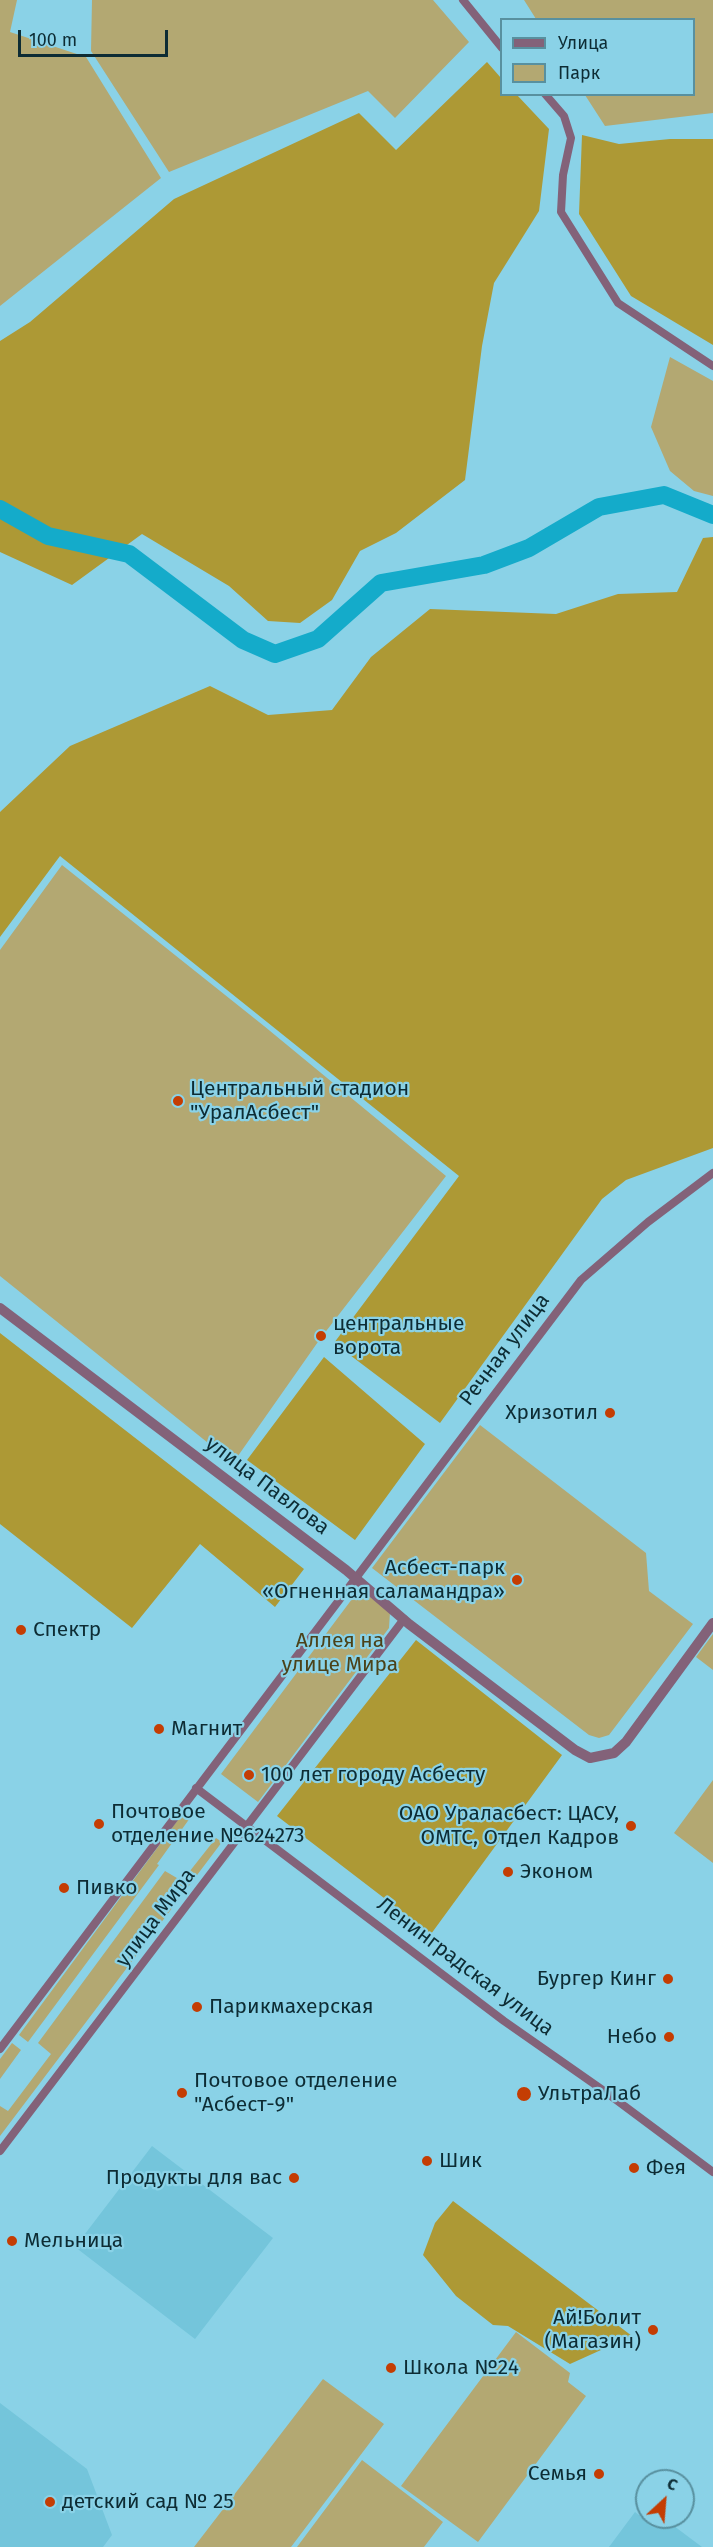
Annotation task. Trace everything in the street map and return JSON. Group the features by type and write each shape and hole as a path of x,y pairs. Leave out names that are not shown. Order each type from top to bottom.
{"street":[{"path":"463,0 500,47"},
{"path":"547,96 564,116 571,138 562,175 561,212 567,222 618,303 713,366"},
{"name":"Речная улица","path":"356,1578 581,1280 648,1222 713,1173"},
{"name":"улица Павлова","path":"0,1308 356,1578 404,1619 575,1750 590,1758 614,1753 626,1742 713,1623"},
{"path":"0,2049 356,1578"},
{"name":"улица Мира","path":"0,2151 404,1619"},
{"name":"Ленинградская улица","path":"196,1788 504,2021 607,2093 713,2172"}],"shaded area":[{"path":"487,62 500,77 500,96 518,96 549,129 539,211 494,283 482,346 465,480 396,533 360,551 332,600 300,623 268,621 229,586 142,534 72,585 0,552 0,341 30,322 174,199 359,113 396,150"},
{"path":"582,135 619,144 670,139 713,139 713,345 631,296 579,214"},
{"path":"713,537 713,1148 626,1180 602,1199 440,1423 334,1343 459,1176 60,856 0,937 0,812 70,746 210,686 268,715 332,710 371,657 430,609 556,614 618,594 677,592 703,538"},
{"path":"0,1333 304,1569 275,1607 200,1544 132,1628 0,1524"},
{"path":"324,1357 425,1444 355,1540 247,1460"},
{"path":"416,1640 562,1755 431,1934 277,1816"},
{"path":"152,2146 273,2238 195,2339 75,2247"},
{"path":"453,2201 632,2336 570,2364 508,2326 493,2325 456,2296 423,2255 435,2223"},
{"name":"детский сад № 25","path":"0,2403 87,2469 112,2535 103,2547 0,2547"},
{"path":"635,2512 635,2529 678,2529 702,2547 609,2547"}],"green space":[{"path":"0,0 17,0 10,32 86,57 161,178 0,306"},
{"path":"92,0 433,0 469,42 395,118 368,91 169,172 91,51"},
{"path":"524,0 713,0 713,113 605,126 586,96 695,96 695,18 535,18"},
{"path":"670,357 713,381 713,496 694,491 670,471 651,427"},
{"name":"Центральный стадион \"УралАсбест\"","path":"62,865 264,1026 446,1176 320,1339 233,1463 0,1276 0,950"},
{"name":"Асбест-парк «Огненная саламандра»","path":"480,1425 646,1553 649,1591 693,1624 609,1735 599,1738 589,1735 372,1568"},
{"name":"Аллея на улице Мира","path":"366,1594 390,1612 389,1628 258,1802 221,1774 352,1599"},
{"path":"713,1634 713,1670 696,1657"},
{"path":"713,1780 713,1863 674,1833"},
{"path":"183,1813 190,1818 157,1864 159,1865 28,2042 19,2035"},
{"path":"216,1838 222,1842 0,2136 0,2106 8,2111 51,2054 38,2043 165,1871 182,1881"},
{"path":"12,2043 21,2050 0,2079 0,2059"},
{"path":"516,2332 570,2373 568,2382 586,2396 478,2542 401,2486"},
{"path":"323,2379 384,2424 291,2547 194,2547"},
{"path":"362,2460 443,2522 424,2547 297,2547"}],"waterway":[{"path":"0,509 48,536 129,554 243,640 275,654 318,639 381,583 484,565 529,548 599,507 664,495 713,515"}],"place":[{"name":"Центральный стадион \"УралАсбест\"","path":"178,1101"},
{"name":"центральные ворота","path":"321,1336"},
{"name":"Хризотил","path":"610,1413"},
{"name":"Асбест-парк «Огненная саламандра»","path":"517,1580"},
{"name":"Спектр","path":"21,1630"},
{"name":"Магнит","path":"159,1729"},
{"name":"100 лет городу Асбесту","path":"249,1775"},
{"name":"Почтовое отделение №624273","path":"99,1824"},
{"name":"ОАО Ураласбест: ЦАСУ, ОМТС, Отдел Кадров","path":"631,1826"},
{"name":"Эконом","path":"508,1872"},
{"name":"Пивко","path":"64,1888"},
{"name":"Бургер Кинг","path":"668,1979"},
{"name":"Парикмахерская","path":"197,2007"},
{"name":"Небо","path":"669,2037"},
{"name":"Почтовое отделение \"Асбест-9\"","path":"182,2093"},
{"name":"УльтраЛаб","path":"524,2094"},
{"name":"Шик","path":"427,2161"},
{"name":"Фея","path":"634,2168"},
{"name":"Продукты для вас","path":"294,2178"},
{"name":"Мельница","path":"12,2241"},
{"name":"Ай!Болит (Магазин)","path":"653,2330"},
{"name":"Школа №24","path":"391,2368"},
{"name":"Семья","path":"599,2474"},
{"name":"детский сад № 25","path":"50,2502"}]}
